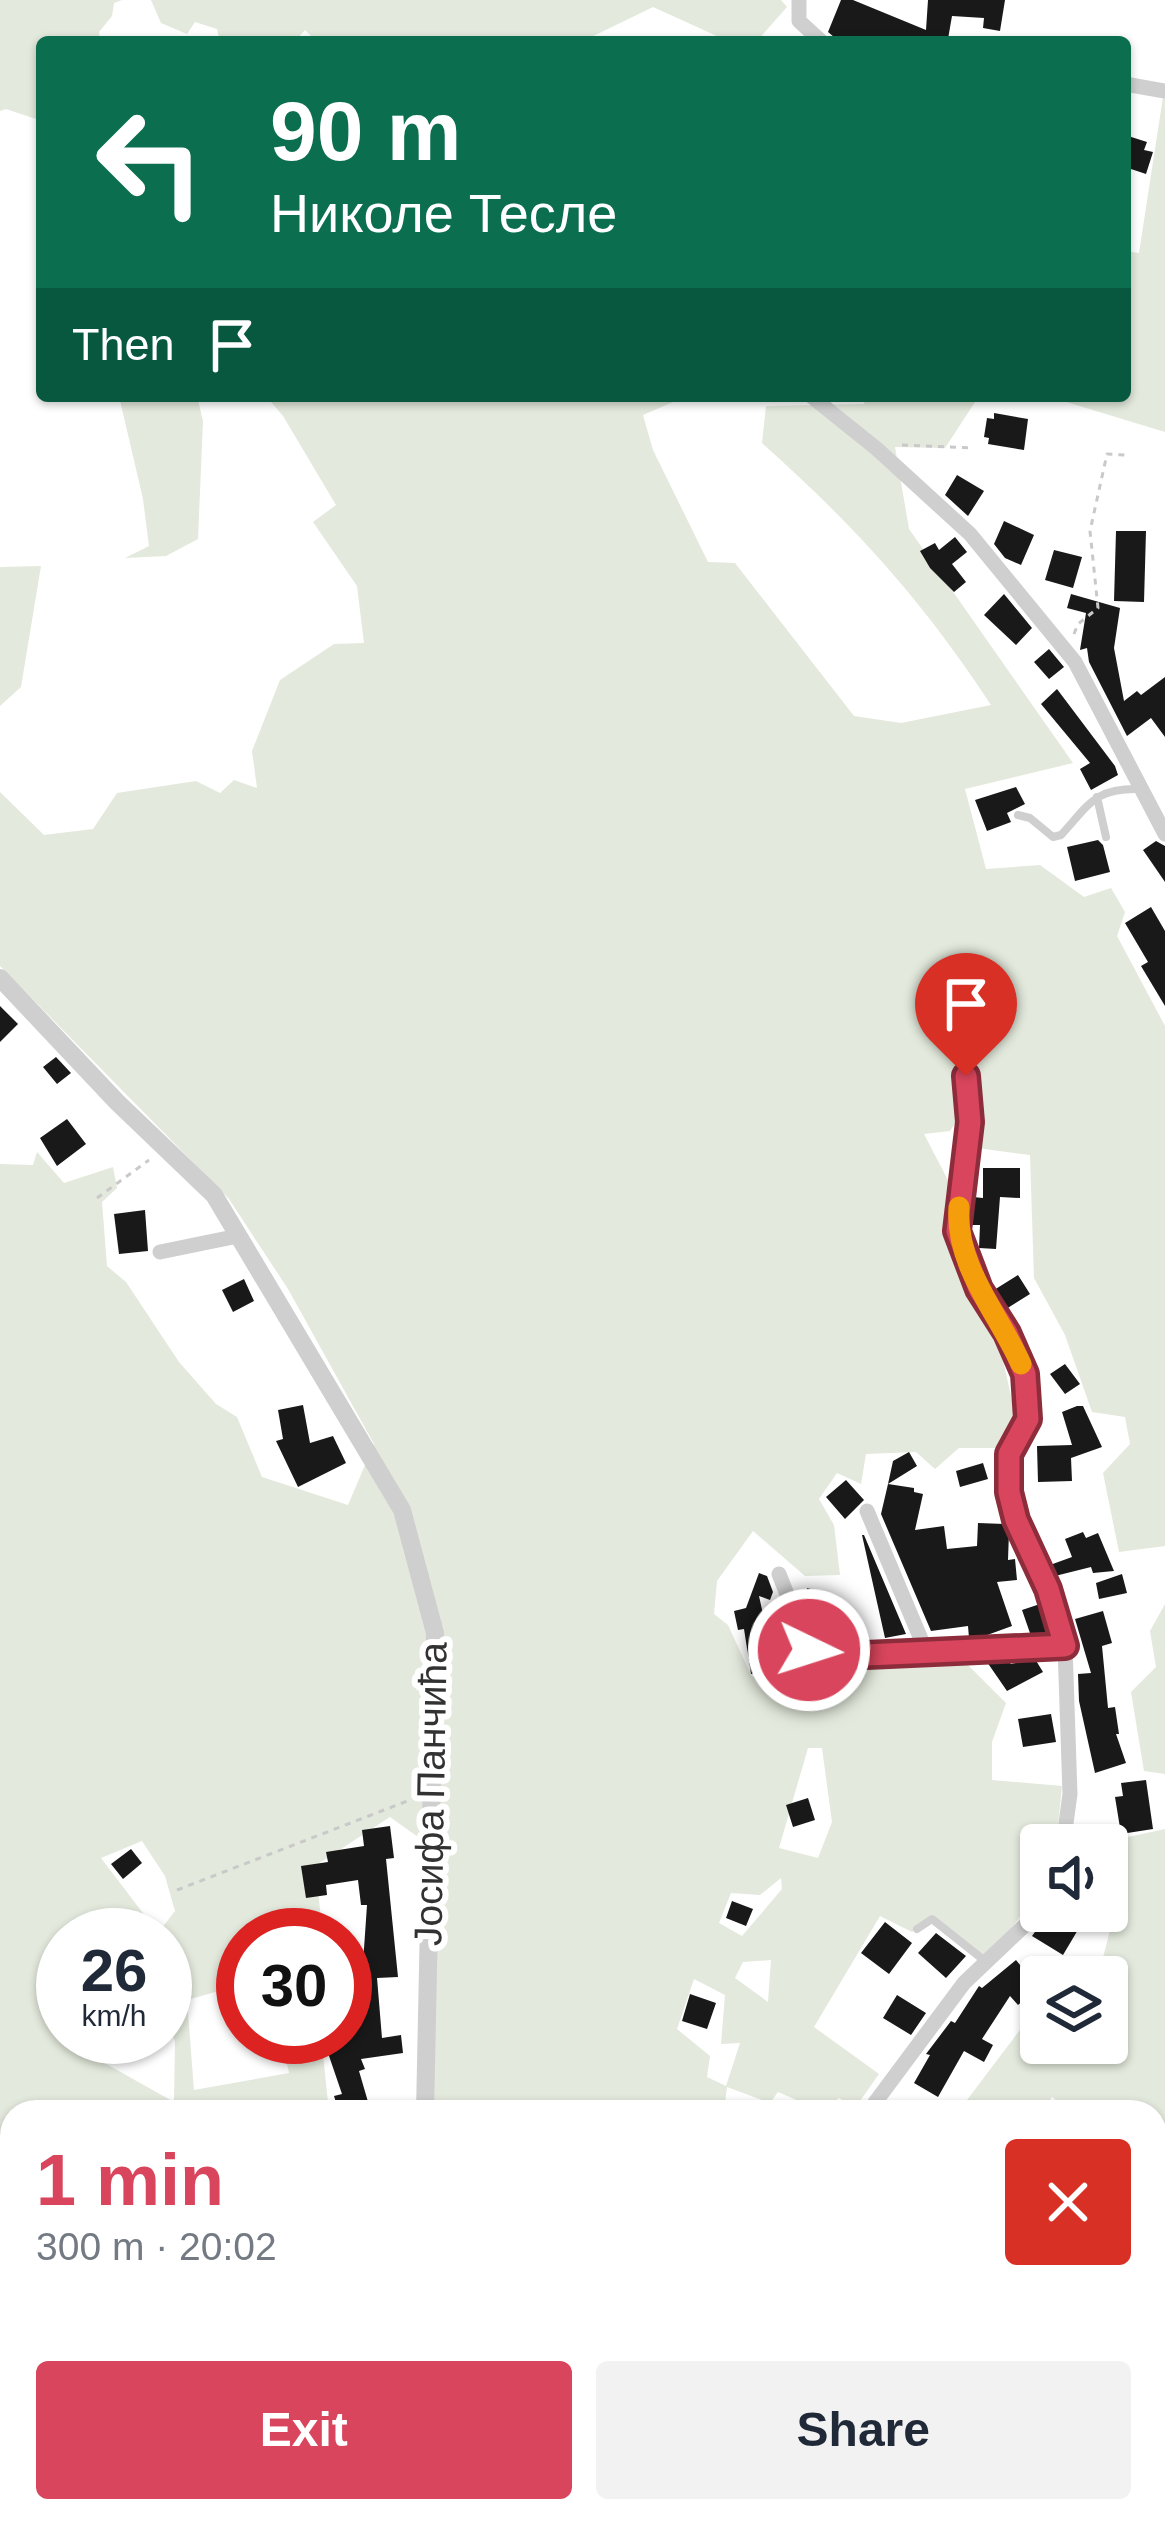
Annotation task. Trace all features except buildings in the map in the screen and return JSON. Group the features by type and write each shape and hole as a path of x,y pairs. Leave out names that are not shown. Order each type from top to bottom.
{"street":[{"path":"799,0 800,21 816,36"},
{"path":"1131,84 1165,91"},
{"path":"819,402 970,534 1068,653 1165,834"},
{"name":"Јосифа Панчића","path":"0,978 214,1195 402,1510 434,1633 425,2100"},
{"path":"966,1076 970,1122 957,1231 979,1289 1007,1333 1025,1374 1028,1419 1009,1454 1009,1492 1065,1646 1070,1794 1066,1824"},
{"path":"160,1252 238,1236"},
{"path":"867,1511 926,1651"},
{"path":"779,1574 809,1650 822,1657 1065,1646"},
{"path":"877,2100 964,1983 1020,1926"}],"lane":[{"path":"1018,815 1030,818 1053,837 1061,835 1096,796 1116,789 1141,789"},
{"path":"1096,796 1106,837"},
{"path":"917,1929 932,1919 986,1962"}],"path":[{"path":"870,443 973,448"},
{"path":"1068,653 1078,624 1098,608 1090,531 1106,454 1125,455"},
{"path":"97,1198 166,1149"},
{"path":"178,1890 434,1790"}],"shaded area":[{"path":"0,0 122,0 114,3 99,36 36,36 36,119 0,111"},
{"path":"151,0 781,0 787,7 761,36 717,36 653,7 593,36 311,36 305,30 300,36 219,36 217,29 195,22 187,34 161,23"},
{"path":"1165,84 1165,432 1066,402 1131,402 1131,252 1139,253"},
{"path":"120,402 198,402 203,421 198,539 166,556 125,558 149,546"},
{"path":"271,402 673,402 643,415 653,450 708,562 735,563 854,716 901,723 991,705 886,566 762,443 766,406 975,402 945,448 895,447 909,529 1073,763 965,789 986,869 1040,865 1084,897 1111,888 1125,912 1117,936 1165,1026 1165,1546 1119,1552 1103,1473 1130,1444 1125,1417 1092,1412 1065,1335 1034,1278 1030,1155 977,1148 966,1107 950,1131 924,1134 949,1182 999,1343 1016,1418 1002,1448 959,1448 935,1469 916,1452 866,1454 861,1484 837,1473 819,1499 834,1525 840,1575 805,1576 753,1531 717,1581 714,1614 728,1625 752,1677 832,1662 968,1665 1006,1703 992,1742 992,1780 1062,1786 1058,1824 1020,1824 1020,1917 987,1959 932,1920 912,1932 880,1916 814,2027 879,2074 861,2100 796,2100 778,2092 772,2100 762,2100 727,2087 725,2100 430,2100 418,1837 390,1817 315,1866 320,1908 216,1908 216,1992 192,1999 192,1908 174,1908 165,1876 142,1841 101,1858 139,1908 36,1908 36,2064 106,2064 170,2100 0,2100 0,1164 33,1165 37,1152 64,1183 113,1167 117,1188 102,1202 107,1266 126,1282 179,1362 216,1404 237,1417 262,1477 348,1505 374,1444 288,1289 229,1199 0,966 0,792 44,835 93,829 117,793 196,781 220,793 234,780 257,788 252,751 280,680 334,644 364,643 357,586 313,522 336,505","holes":["808,1748 822,1748 832,1822 818,1858 779,1848","781,1878 782,1889 742,1936 719,1923 731,1893 760,1895","771,1960 768,2002 735,1978 743,1962","694,1979 725,1995 721,2044 740,2043 726,2086 707,2077 710,2056 677,2029"]},
{"path":"41,566 21,687 0,706 0,567"},
{"path":"1165,1604 1165,1774 1144,1771 1131,1692 1156,1667 1150,1631"},
{"path":"1165,1829 1165,2100 967,2100 1020,2030 1020,2064 1128,2064 1128,1956 1103,1956 1110,1932 1128,1932 1128,1837"},
{"path":"175,2064 192,2064 194,2090 289,2073 287,2064 324,2064 328,2100 174,2100"}],"slow traffic":[{"path":"959,1207 957,1231 979,1289 1021,1364"}],"route":[{"path":"809,1650 822,1657 1065,1646 1009,1492 1009,1454 1028,1419 1025,1374 1007,1333 979,1289 957,1231 970,1122 966,1076"}]}
